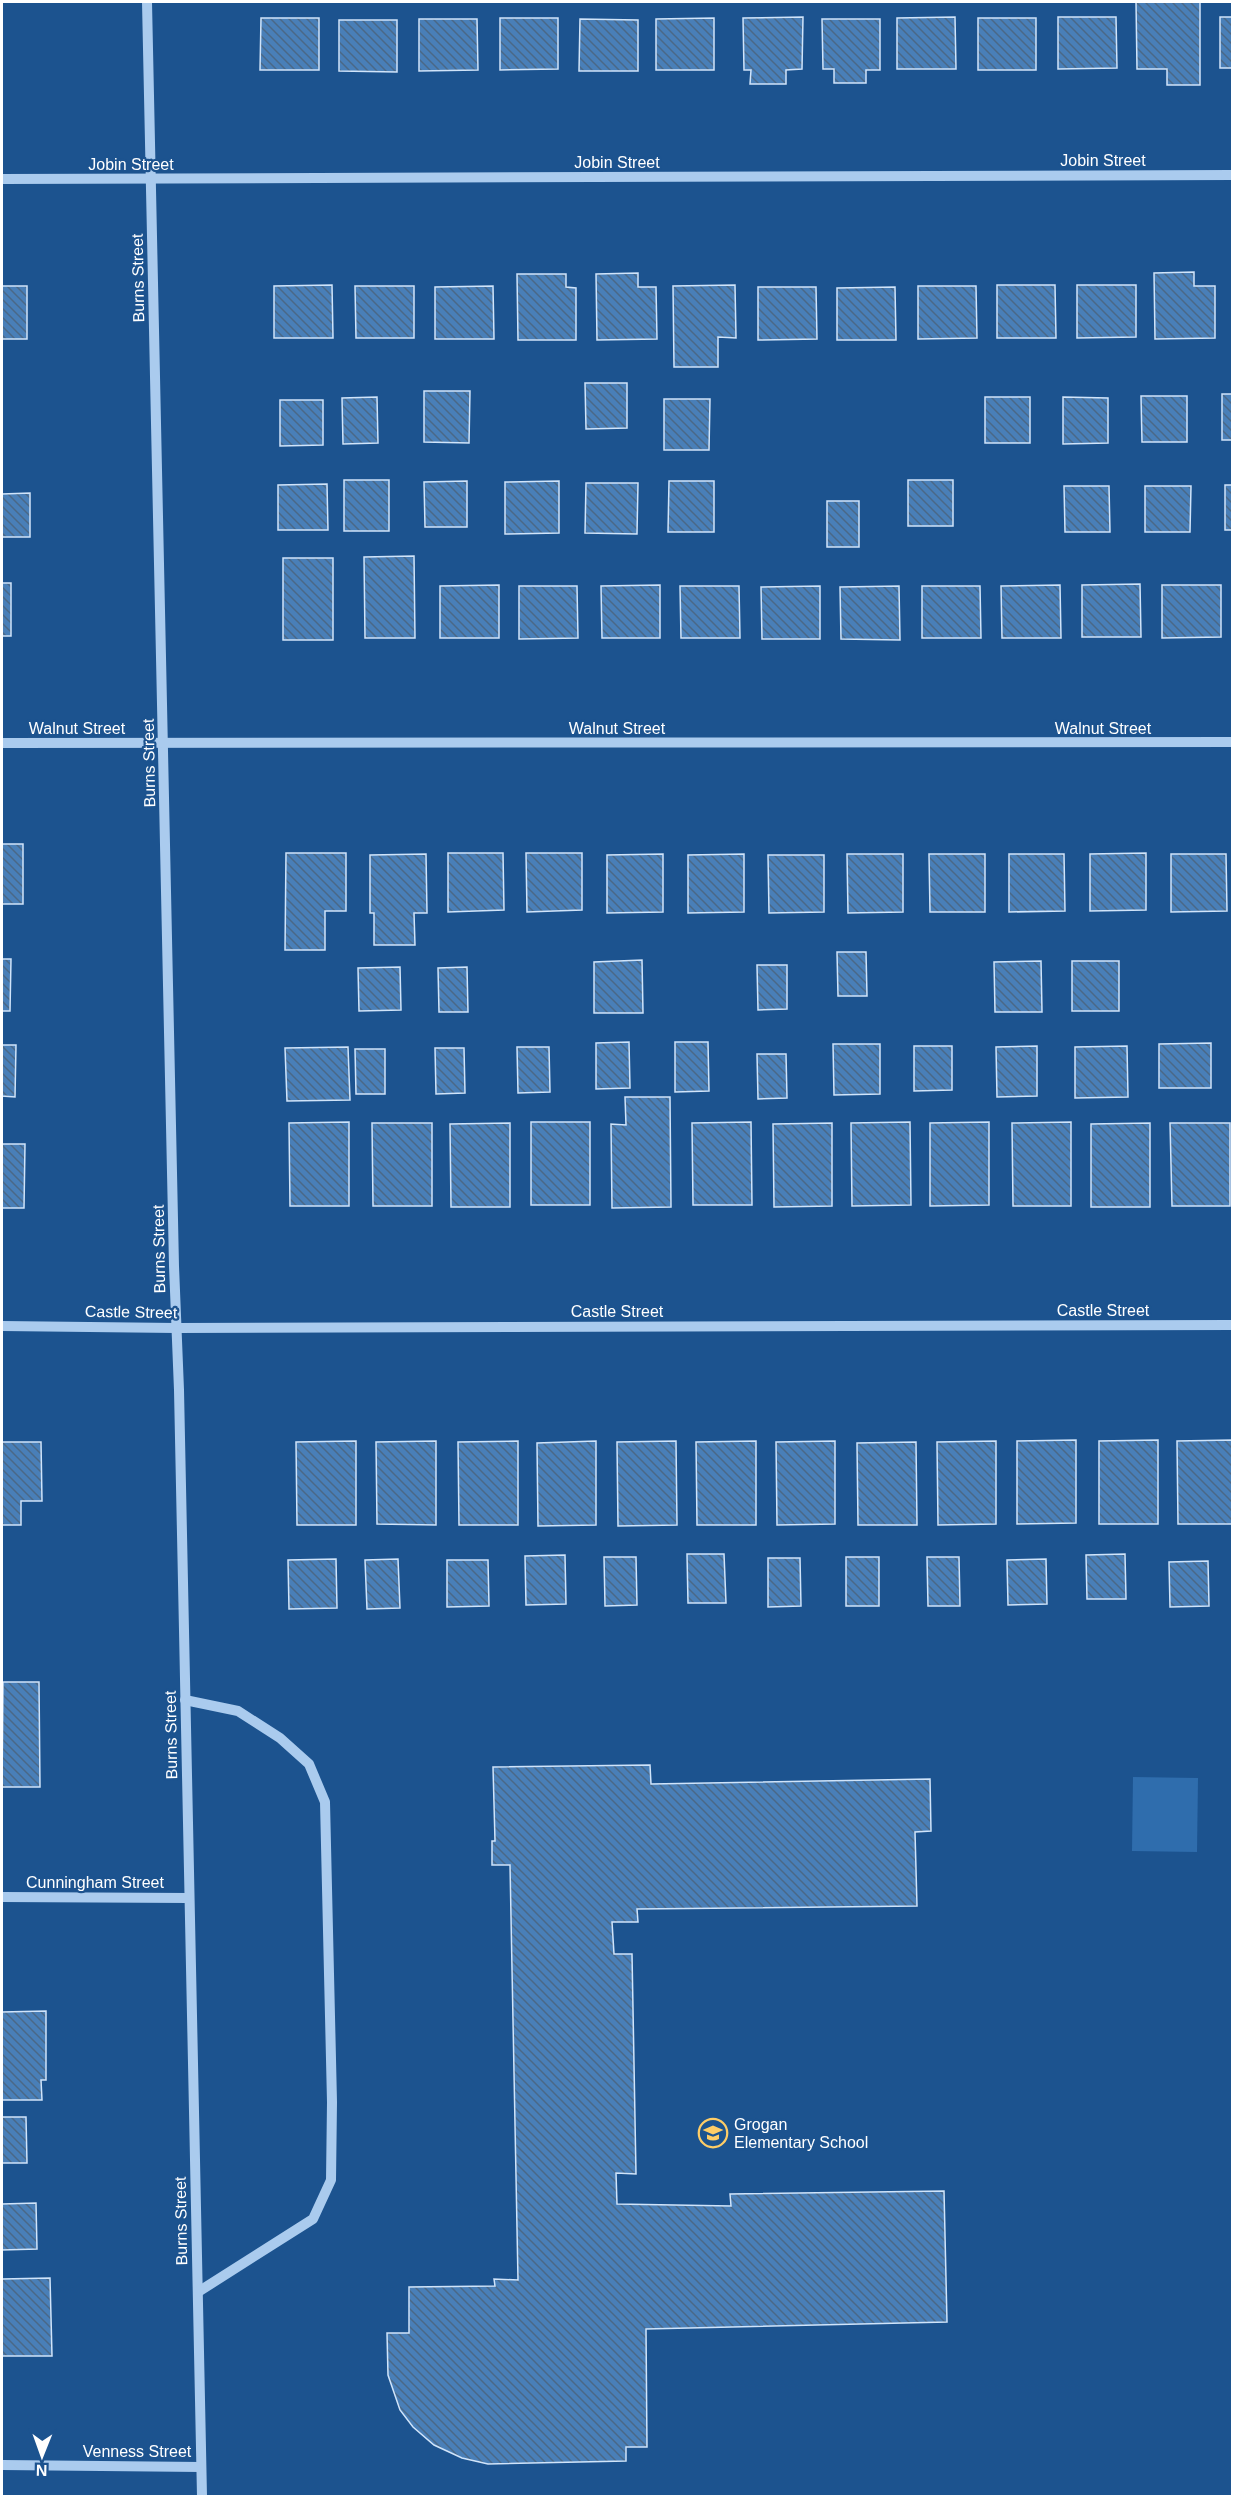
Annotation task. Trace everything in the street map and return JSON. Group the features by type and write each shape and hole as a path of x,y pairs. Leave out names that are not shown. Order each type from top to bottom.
{"street":[{"name":"Burns Street","path":"147,2 202,2496"},
{"name":"Jobin Street","path":"2,179 1233,175"},
{"name":"Walnut Street","path":"2,743 1233,742"},
{"name":"Castle Street","path":"2,1326 176,1328 1233,1325"},
{"path":"185,1700 238,1711 280,1738 309,1764 325,1802 332,2102 331,2180 313,2219 198,2292"},
{"name":"Cunningham Street","path":"2,1897 189,1898"},
{"name":"Venness Street","path":"2,2465 201,2467"}],"shaded area":[{"path":"1133,1777 1198,1778 1197,1852 1132,1851"}],"building":[{"path":"1136,2 1200,2 1200,85 1167,85 1167,69 1137,69"},
{"path":"803,17 802,69 786,70 786,84 750,84 751,70 744,70 743,18"},
{"path":"955,17 956,69 897,69 897,18"},
{"path":"1058,17 1116,17 1117,68 1058,69"},
{"path":"1220,17 1232,17 1232,68 1220,68"},
{"path":"261,18 319,18 319,70 260,70"},
{"path":"500,18 558,18 558,69 500,70"},
{"path":"714,18 714,70 656,70 656,19"},
{"path":"978,18 1036,18 1036,70 978,70"},
{"path":"419,19 477,19 478,70 419,71"},
{"path":"580,19 638,20 638,71 579,71"},
{"path":"822,19 880,19 880,70 866,70 866,83 834,83 834,69 823,69"},
{"path":"339,20 397,20 397,72 339,71"},
{"path":"1194,272 1194,286 1215,286 1215,338 1155,339 1154,273"},
{"path":"638,273 638,287 656,287 657,339 597,340 596,274"},
{"path":"517,274 566,274 566,287 576,288 576,340 518,340"},
{"path":"332,285 333,338 274,338 274,286"},
{"path":"735,285 736,338 718,337 718,367 674,367 673,286"},
{"path":"997,285 1055,285 1056,338 997,338"},
{"path":"1077,285 1136,285 1136,337 1077,338"},
{"path":"2,286 27,286 27,339 2,339"},
{"path":"355,286 414,286 414,338 356,338"},
{"path":"493,286 494,339 435,339 435,287"},
{"path":"918,286 976,286 977,338 918,339"},
{"path":"758,287 816,287 817,339 758,340"},
{"path":"895,287 896,340 837,340 837,288"},
{"path":"585,383 627,383 627,428 586,429"},
{"path":"424,391 470,391 469,443 424,442"},
{"path":"1222,394 1232,394 1232,440 1222,440"},
{"path":"1141,396 1187,396 1187,442 1142,442"},
{"path":"377,397 378,443 343,444 342,398"},
{"path":"985,397 1030,397 1030,443 985,443"},
{"path":"1063,397 1108,398 1108,443 1063,444"},
{"path":"664,399 710,399 709,450 664,450"},
{"path":"280,400 323,400 323,445 280,446"},
{"path":"344,480 389,480 389,531 344,531"},
{"path":"908,480 953,480 953,526 908,526"},
{"path":"467,481 467,527 425,527 424,482"},
{"path":"559,481 559,533 505,534 505,482"},
{"path":"669,481 714,481 714,532 668,532"},
{"path":"586,483 638,483 637,534 585,533"},
{"path":"327,484 328,530 278,530 278,485"},
{"path":"1225,485 1232,485 1232,530 1225,530"},
{"path":"1064,486 1109,486 1110,532 1065,532"},
{"path":"1145,486 1191,486 1190,532 1145,532"},
{"path":"30,493 30,537 2,537 2,494"},
{"path":"827,501 859,501 859,547 827,547"},
{"path":"414,556 415,638 365,638 364,557"},
{"path":"283,558 333,558 333,640 283,640"},
{"path":"2,583 11,583 11,636 2,636"},
{"path":"1140,584 1141,637 1082,637 1082,585"},
{"path":"499,585 499,638 440,638 440,586"},
{"path":"660,585 660,638 602,638 601,586"},
{"path":"1060,585 1061,638 1002,638 1001,586"},
{"path":"1162,585 1221,585 1221,637 1162,638"},
{"path":"519,586 577,586 578,638 519,639"},
{"path":"680,586 739,586 740,638 681,638"},
{"path":"820,586 820,639 762,639 761,587"},
{"path":"899,586 900,640 841,639 840,587"},
{"path":"922,586 980,586 981,638 922,638"},
{"path":"2,844 23,844 23,904 2,904"},
{"path":"286,853 346,853 346,911 325,911 325,950 285,950"},
{"path":"448,853 503,853 504,910 448,912"},
{"path":"526,853 582,853 582,910 527,912"},
{"path":"1146,853 1146,910 1090,911 1090,854"},
{"path":"426,854 427,913 414,913 415,945 374,945 374,913 370,913 370,855"},
{"path":"663,854 663,912 607,913 607,855"},
{"path":"744,854 744,912 688,913 688,855"},
{"path":"847,854 903,854 903,912 848,913"},
{"path":"929,854 985,854 985,912 930,912"},
{"path":"1009,854 1064,854 1065,911 1009,912"},
{"path":"1171,854 1226,854 1227,911 1171,912"},
{"path":"768,855 824,855 824,912 769,913"},
{"path":"837,952 866,952 867,996 838,996"},
{"path":"2,959 11,959 10,1011 2,1011"},
{"path":"642,960 643,1013 594,1013 594,962"},
{"path":"1041,961 1042,1012 995,1012 994,962"},
{"path":"1072,961 1119,961 1119,1011 1072,1011"},
{"path":"757,965 787,965 787,1009 758,1010"},
{"path":"400,967 401,1010 359,1011 358,968"},
{"path":"467,967 468,1012 439,1012 438,968"},
{"path":"629,1042 630,1088 596,1089 596,1043"},
{"path":"675,1042 708,1042 709,1091 675,1092"},
{"path":"1211,1043 1211,1088 1159,1088 1159,1044"},
{"path":"833,1044 880,1044 880,1094 834,1095"},
{"path":"2,1045 16,1045 15,1097 2,1096"},
{"path":"914,1046 952,1046 952,1090 914,1091"},
{"path":"1037,1046 1037,1096 997,1097 996,1047"},
{"path":"1127,1046 1128,1097 1075,1098 1075,1047"},
{"path":"348,1047 350,1100 287,1101 285,1048"},
{"path":"517,1047 549,1047 550,1092 518,1093"},
{"path":"435,1048 464,1048 465,1093 436,1094"},
{"path":"355,1049 385,1049 385,1094 356,1094"},
{"path":"757,1054 786,1054 787,1098 758,1099"},
{"path":"625,1097 670,1097 671,1207 612,1208 611,1124 626,1125"},
{"path":"349,1122 349,1206 290,1206 289,1123"},
{"path":"531,1122 590,1122 590,1205 531,1205"},
{"path":"751,1122 752,1205 693,1205 692,1123"},
{"path":"910,1122 911,1205 852,1206 851,1123"},
{"path":"989,1122 989,1205 930,1206 930,1123"},
{"path":"1071,1122 1071,1206 1013,1206 1012,1123"},
{"path":"372,1123 432,1123 432,1206 373,1206"},
{"path":"510,1123 510,1207 451,1207 450,1124"},
{"path":"832,1123 832,1206 774,1207 773,1124"},
{"path":"1150,1123 1150,1207 1091,1207 1091,1124"},
{"path":"1170,1123 1230,1123 1230,1206 1172,1206"},
{"path":"2,1144 25,1144 24,1208 2,1208"},
{"path":"1076,1440 1076,1523 1017,1524 1017,1441"},
{"path":"1158,1440 1158,1524 1099,1524 1099,1441"},
{"path":"1232,1440 1232,1524 1178,1524 1177,1441"},
{"path":"356,1441 356,1525 297,1525 296,1442"},
{"path":"436,1441 436,1525 377,1524 376,1442"},
{"path":"518,1441 518,1525 459,1525 458,1442"},
{"path":"596,1441 596,1525 538,1526 537,1443"},
{"path":"676,1441 677,1525 618,1526 617,1442"},
{"path":"756,1441 756,1525 697,1525 696,1442"},
{"path":"835,1441 835,1524 777,1525 776,1442"},
{"path":"996,1441 996,1524 938,1525 937,1442"},
{"path":"2,1442 41,1442 42,1501 21,1501 21,1525 2,1525"},
{"path":"916,1442 917,1525 858,1525 857,1443"},
{"path":"687,1554 724,1554 726,1603 688,1603"},
{"path":"1125,1554 1126,1599 1087,1599 1086,1555"},
{"path":"565,1555 566,1604 526,1605 525,1556"},
{"path":"604,1557 636,1557 637,1605 605,1606"},
{"path":"846,1557 879,1557 879,1606 846,1606"},
{"path":"927,1557 959,1557 960,1606 928,1606"},
{"path":"768,1558 800,1558 801,1606 768,1607"},
{"path":"336,1559 337,1608 289,1609 288,1560"},
{"path":"398,1559 400,1608 367,1609 365,1560"},
{"path":"1046,1559 1047,1604 1008,1605 1007,1560"},
{"path":"447,1560 488,1560 489,1606 447,1607"},
{"path":"1208,1561 1209,1606 1170,1607 1169,1562"},
{"path":"3,1682 39,1682 40,1787 2,1787"},
{"path":"650,1765 651,1784 930,1779 931,1831 915,1832 917,1906 637,1909 638,1922 612,1922 614,1954 632,1954 636,2174 616,2173 617,2204 731,2206 730,2194 944,2191 947,2322 646,2329 647,2447 626,2447 626,2461 488,2464 462,2458 434,2445 413,2427 400,2410 388,2375 387,2333 409,2333 409,2287 495,2286 494,2279 518,2280 510,1865 492,1865 492,1841 495,1841 493,1767"},
{"path":"46,2011 46,2080 41,2080 42,2100 2,2100 2,2012"},
{"path":"2,2117 26,2117 27,2163 2,2163"},
{"path":"36,2203 37,2249 2,2250 2,2204"},
{"path":"50,2278 52,2356 2,2356 2,2279"}],"place":[{"name":"Grogan Elementary School","path":"713,2133"}]}
